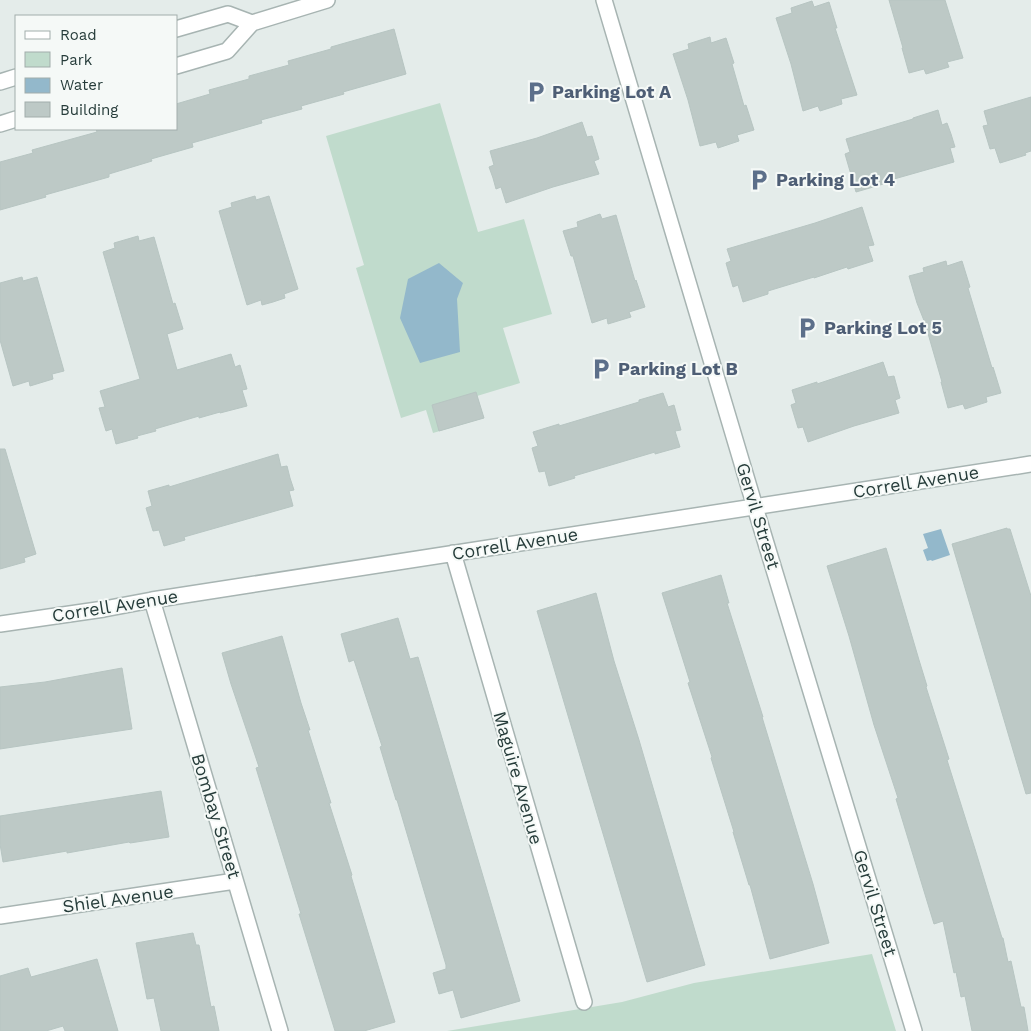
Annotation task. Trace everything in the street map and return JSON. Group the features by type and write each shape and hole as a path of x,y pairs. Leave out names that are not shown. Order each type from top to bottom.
{"street":[{"path":"178,65 227,51 252,23 327,0"},
{"name":"Gervil Street","path":"604,0 914,1031"},
{"path":"178,28 228,14 252,23"},
{"path":"0,82 15,77"},
{"path":"0,124 15,119"},
{"name":"Correll Avenue","path":"0,624 1031,464"},
{"name":"Maguire Avenue","path":"453,553 584,1002"},
{"name":"Bombay Street","path":"152,600 280,1031"},
{"name":"Shiel Avenue","path":"0,916 235,881"}],"green space":[{"path":"440,103 478,232 524,219 552,314 503,328 520,383 477,396 484,418 433,433 426,410 401,418 356,268 364,265 326,136"},
{"path":"872,954 896,1031 447,1031 622,1002 694,983"}],"water":[{"path":"439,263 463,283 457,299 460,352 420,363 400,318 408,279"},
{"path":"941,529 950,555 927,561 923,550 928,548 923,534"}],"building":[{"path":"889,0 945,0 963,58 947,62 949,67 926,74 924,69 909,73"},
{"path":"812,1 814,7 829,2 837,28 835,28 857,95 841,99 842,104 820,111 818,106 803,111 791,64 776,18 792,13 791,8"},
{"path":"394,29 406,74 301,106 302,109 261,120 262,123 192,143 193,147 109,174 109,177 0,210 0,162 33,153 32,150 97,132 96,130 178,130 178,103 210,94 209,90 249,79 249,76 289,65 288,61 331,49 331,47"},
{"path":"710,37 711,43 726,38 744,106 746,105 754,130 737,135 739,141 718,148 716,142 700,146 673,54 689,49 688,44"},
{"path":"1031,97 1031,151 1025,153 1026,155 1000,163 995,148 990,149 983,126 988,125 984,111"},
{"path":"938,110 942,125 947,123 955,147 950,148 954,162 856,192 845,154 850,152 846,139"},
{"path":"582,122 587,137 592,136 599,159 594,161 599,174 506,203 501,187 496,189 489,167 494,165 490,151 537,138"},
{"path":"255,196 256,200 269,196 298,289 284,294 285,298 273,302 262,305 261,300 247,305 219,211 232,207 231,203"},
{"path":"862,207 874,245 868,246 873,261 768,291 768,294 743,302 738,285 733,287 726,263 731,261 727,249"},
{"path":"600,214 602,219 616,215 635,281 645,307 629,312 631,317 608,324 607,318 592,323 573,256 571,256 563,231 578,227 577,222"},
{"path":"138,236 139,241 154,237 173,304 175,303 183,329 167,334 177,370 231,354 235,367 240,365 247,389 242,390 247,406 199,418 199,416 155,429 156,431 137,436 138,438 116,444 112,429 106,431 99,408 105,407 100,391 140,379 103,252 115,248 114,243"},
{"path":"946,261 947,266 962,261 970,287 968,288 1001,393 986,397 987,402 965,409 963,404 948,408 925,323 909,276 924,272 923,268"},
{"path":"22,277 23,281 37,277 64,371 52,374 53,379 30,386 29,381 13,386 0,340 0,283"},
{"path":"883,362 888,377 894,376 900,398 895,400 899,413 808,442 803,427 798,428 791,405 796,403 792,390 817,382 817,384"},
{"path":"476,392 484,418 439,431 432,405"},
{"path":"663,393 668,407 674,405 681,430 675,431 680,447 655,454 655,452 574,476 575,478 549,486 545,471 539,472 532,448 538,446 533,432 639,402 639,400"},
{"path":"0,449 5,449 36,554 24,558 25,562 0,569"},
{"path":"278,454 281,467 287,466 294,490 289,491 293,506 184,537 185,540 164,546 159,530 153,531 146,508 152,506 148,491 169,485 169,487"},
{"path":"1007,528 1010,529 1031,596 1031,793 1026,794 952,544"},
{"path":"886,548 949,759 947,760 1003,938 1008,962 1011,961 1021,1007 1024,1007 1028,1031 972,1031 965,996 961,997 956,972 954,973 943,921 934,924 896,799 898,798 874,725 827,566"},
{"path":"721,575 729,603 727,603 763,717 829,943 770,959 750,885 662,593"},
{"path":"596,593 614,661 705,965 647,982 537,611"},
{"path":"398,618 410,659 418,657 520,1001 461,1018 453,990 439,994 433,973 446,969 446,965 380,747 382,746 354,660 349,662 341,634"},
{"path":"282,636 310,730 308,730 331,803 329,803 395,1022 364,1031 335,1031 256,768 259,767 222,653"},
{"path":"122,668 132,729 0,749 0,687 45,682"},
{"path":"161,791 169,837 3,862 0,844 0,816"},
{"path":"193,933 196,945 199,945 211,1007 214,1006 219,1031 161,1031 154,998 147,999 136,943"},
{"path":"97,959 118,1031 65,1031 63,1026 46,1031 0,1031 0,976 28,968 31,977"}],"place":[{"name":"Parking Lot A","path":"536,92"},
{"name":"Parking Lot 4","path":"759,180"},
{"name":"Parking Lot 5","path":"807,328"},
{"name":"Parking Lot B","path":"601,369"}]}
